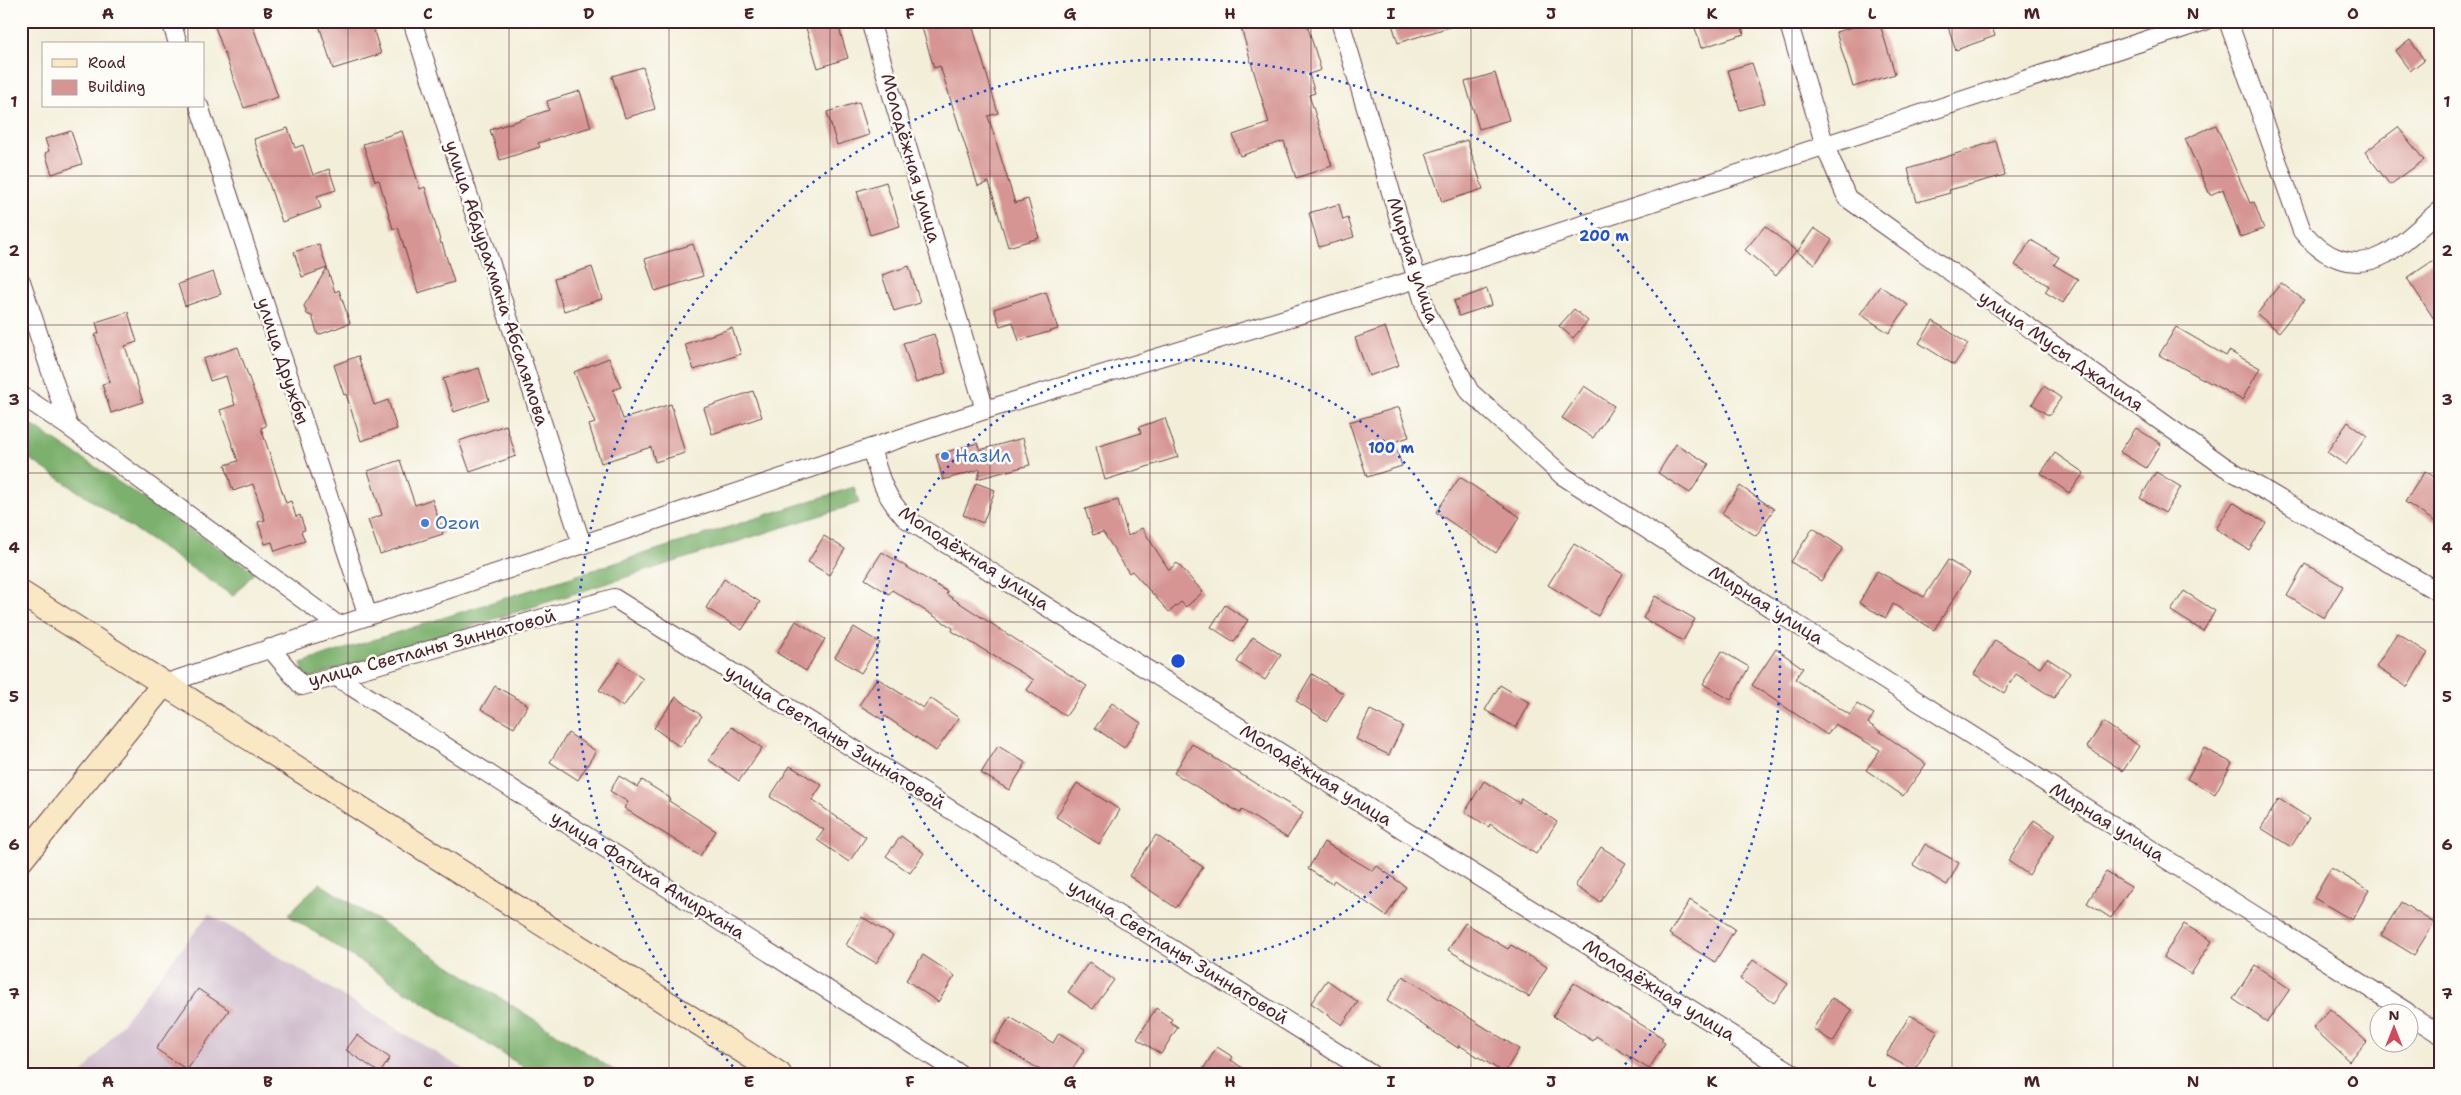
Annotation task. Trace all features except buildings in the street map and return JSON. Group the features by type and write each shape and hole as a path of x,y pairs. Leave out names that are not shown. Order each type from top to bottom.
{"street":[{"path":"171,21 177,42"},
{"name":"улица Абдурахмана Абсалямова","path":"412,21 582,544"},
{"name":"Молодёжная улица","path":"870,21 984,410"},
{"name":"Мирная улица","path":"1340,21 1427,313 1470,392 1563,476 2391,1002"},
{"name":"улица Мусы Джалиля","path":"1788,21 1825,146 1847,198 2225,467 2440,593"},
{"path":"21,860 164,684 984,410 1417,279 2205,21"},
{"path":"2228,21 2302,231 2316,247 2340,260 2364,262 2386,254 2440,210"},
{"name":"улица Дружбы","path":"200,108 368,616"},
{"path":"21,281 70,428"},
{"path":"21,395 70,428 339,626"},
{"name":"Молодёжная улица","path":"872,448 881,482 890,502 905,518 1794,1074"},
{"path":"21,593 779,1074"},
{"name":"улица Светланы Зиннатовой","path":"270,648 302,686 614,598 1371,1074"},
{"name":"улица Фатиха Амирхана","path":"335,676 960,1074"},
{"name":"Мирная улица","path":"2418,1020 2440,1034"}],"shaded area":[{"path":"209,914 471,1074 82,1074"}],"green space":[{"path":"21,418 255,572 233,596 21,453"},
{"path":"854,487 859,503 306,679 301,663"},
{"path":"319,883 620,1074 534,1074 288,915"}],"place":[{"name":"НазИл","path":"945,456"},
{"name":"Ozon","path":"425,523"}]}
